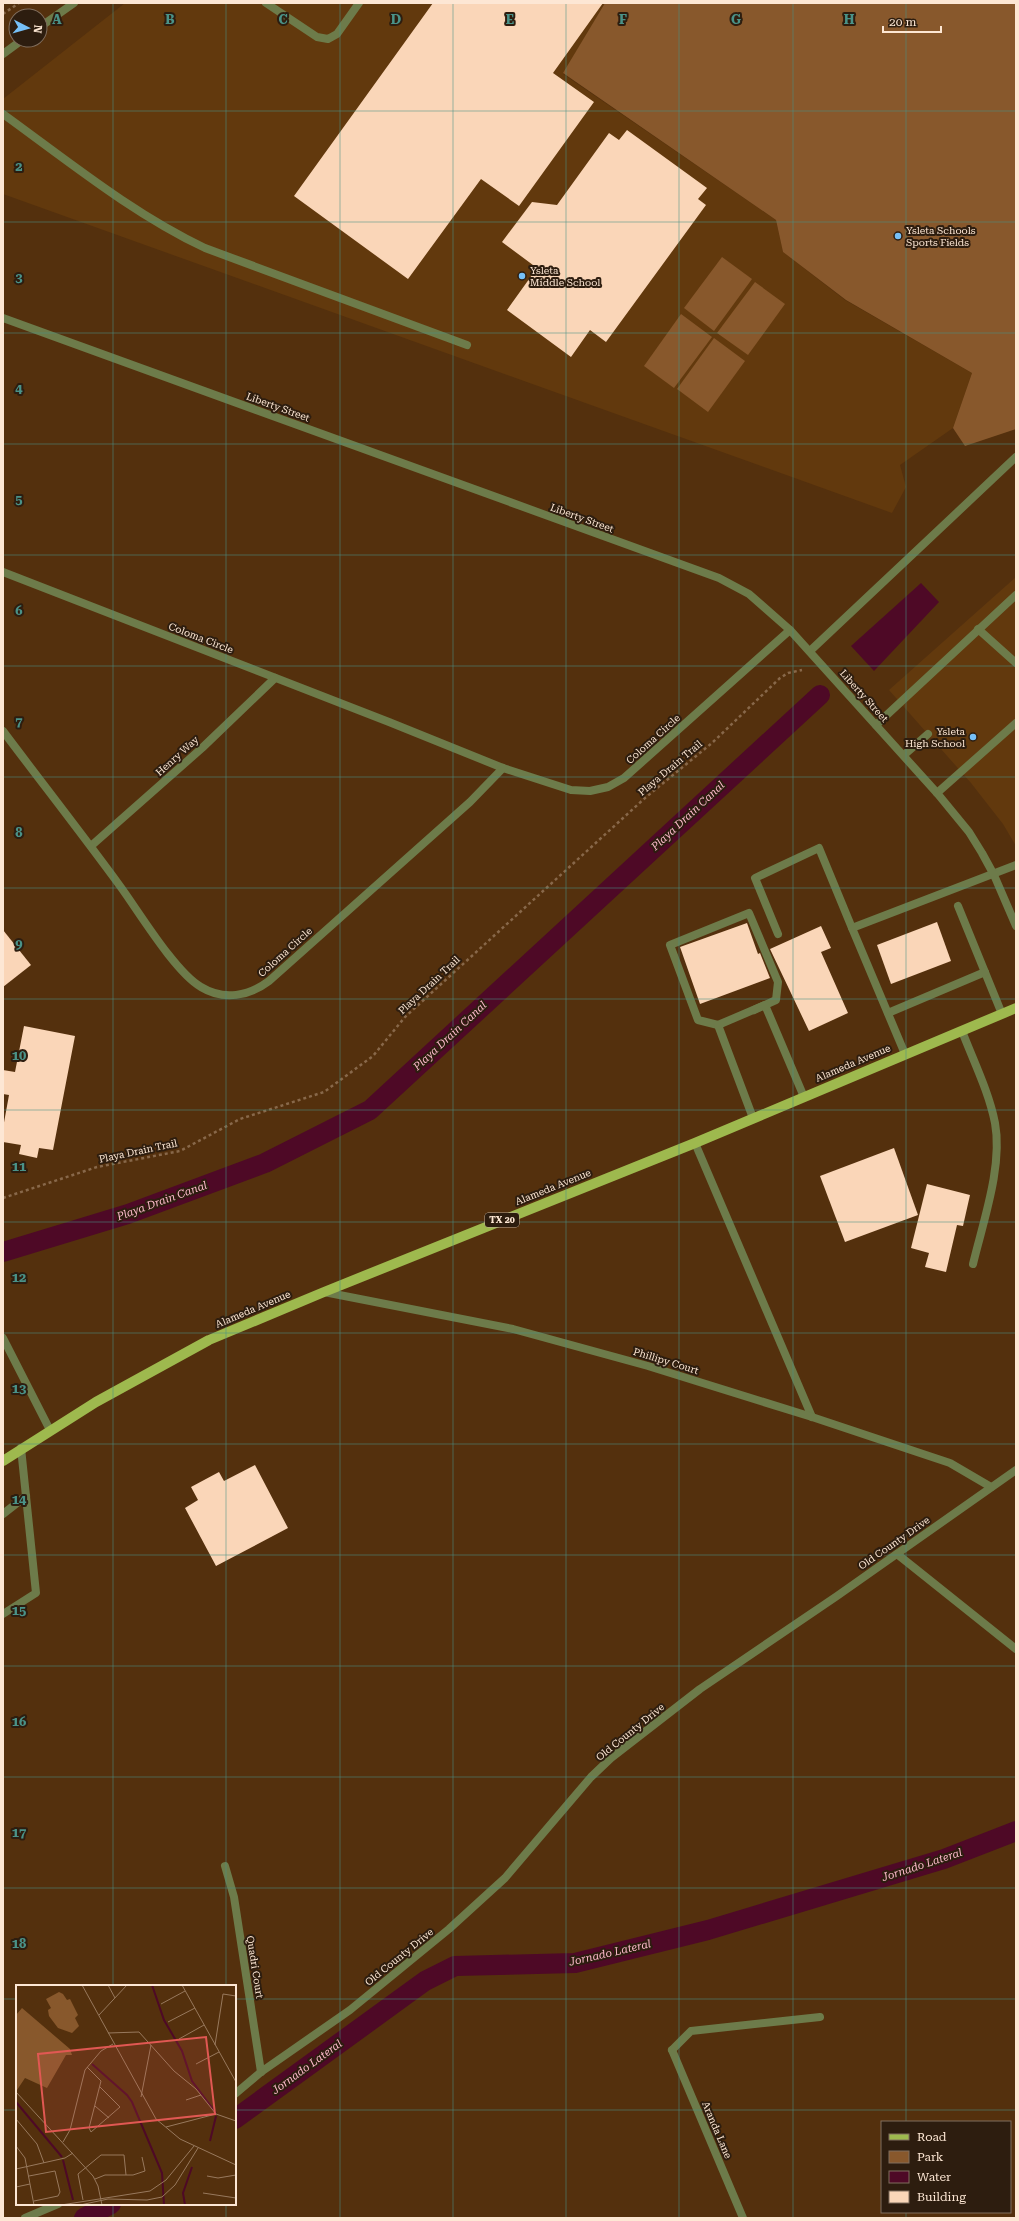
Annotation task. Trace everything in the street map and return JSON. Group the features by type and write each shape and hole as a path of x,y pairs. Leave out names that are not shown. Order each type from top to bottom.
{"main road":[{"name":"Alameda Avenue","path":"3,1461 21,1448 96,1402 210,1340 324,1292 695,1143 1016,1008"}],"street":[{"path":"48,21 74,3"},
{"path":"266,3 317,37 328,39 337,34 359,3"},
{"path":"3,54 11,48"},
{"path":"3,114 70,163 172,232 206,248 467,345"},
{"name":"Liberty Street","path":"3,318 719,578 749,594 790,630 810,651 904,755 969,832 994,875 1016,926"},
{"path":"810,651 1016,457"},
{"name":"Coloma Circle","path":"3,572 503,768 571,790 590,791 608,787 624,778 790,630"},
{"path":"876,725 1016,595"},
{"path":"978,629 1016,663"},
{"name":"Henry Way","path":"91,846 202,748 275,678"},
{"path":"937,793 1016,723"},
{"name":"Coloma Circle","path":"3,731 91,846 173,960 201,987 217,994 228,996 245,994 260,988 269,981 464,807 503,768"},
{"path":"904,755 928,734"},
{"path":"778,934 755,878 819,848 905,1054"},
{"path":"852,928 994,875 1016,865"},
{"path":"958,906 1002,1014"},
{"path":"749,913 778,982 776,1000 754,1010 718,1025 698,1020 670,945 749,913"},
{"path":"888,1013 985,972"},
{"path":"754,1010 765,1006 804,1097"},
{"path":"718,1025 753,1118"},
{"path":"962,1030 988,1100 996,1133 996,1148 992,1179 973,1264"},
{"path":"695,1143 812,1417"},
{"name":"Phillipy Court","path":"324,1292 513,1329 648,1366 812,1417 950,1463 991,1487"},
{"path":"3,1338 50,1430"},
{"path":"3,1614 36,1593 21,1448"},
{"name":"Old County Drive","path":"236,2093 261,2072 350,2010 449,1929 505,1878 591,1777 611,1758 700,1689 897,1554 1016,1470"},
{"path":"3,1514 26,1496"},
{"path":"897,1554 1016,1649"},
{"name":"Quadri Court","path":"225,1866 234,1897 261,2072"},
{"name":"Aranda Lane","path":"743,2218 672,2050 691,2031 820,2017"},
{"path":"25,2218 56,2205"}],"path":[{"path":"3,14 19,3"},
{"name":"Playa Drain Trail","path":"3,1198 97,1167 180,1151 240,1119 324,1092 372,1056 406,1017 646,798 712,743 780,678 788,673 802,670"}],"shaded area":[{"name":"Ysleta Middle School","path":"125,3 605,3 563,74 776,220 783,252 845,300 972,373 953,428 900,465 906,487 892,513 3,194 3,99"},
{"name":"Ysleta High School","path":"1016,577 1016,846 1003,824 971,783 889,690"}],"green space":[{"name":"Ysleta Schools Sports Fields","path":"605,3 1016,3 1016,429 965,446 953,428 972,373 846,300 783,252 776,220 563,73"},
{"path":"722,257 752,279 714,331 684,308"},
{"path":"755,282 785,304 748,355 717,333"},
{"path":"681,314 712,337 674,388 644,366"},
{"path":"714,338 745,361 708,412 677,389"}],"water":[{"path":"921,583 939,602 874,671 851,646"}],"building":[{"path":"433,3 603,3 553,73 594,102 519,206 481,179 408,279 294,196"},
{"path":"627,130 707,188 698,199 706,205 606,342 590,330 571,357 507,310 537,268 502,242 532,202 557,205 609,133 619,140"},
{"path":"937,922 951,961 891,984 877,945"},
{"path":"747,923 758,954 760,953 770,978 700,1004 680,947"},
{"path":"821,926 831,948 821,952 848,1013 809,1031 770,949"},
{"path":"3,930 31,965 3,987"},
{"path":"24,1026 75,1036 53,1150 39,1148 37,1158 19,1154 21,1145 3,1142 3,1128 9,1095 3,1094 3,1070 15,1072"},
{"path":"894,1148 918,1215 845,1242 820,1176"},
{"path":"927,1184 970,1195 963,1226 957,1225 946,1272 925,1267 929,1253 911,1248"},
{"path":"255,1465 288,1528 216,1566 185,1508 198,1500 191,1487 219,1472 224,1481"}],"waterway":[{"name":"Playa Drain Canal","path":"3,1252 128,1214 265,1163 370,1110 820,695"},
{"name":"Jornado Lateral","path":"236,2118 425,1981 455,1966 575,1963 708,1930 944,1859 1016,1831"},
{"name":"Jornado Lateral","path":"84,2218 109,2205"}],"place":[{"name":"Ysleta Schools Sports Fields","path":"898,236"},
{"name":"Ysleta Middle School","path":"522,276"},
{"name":"Ysleta High School","path":"973,737"}]}
